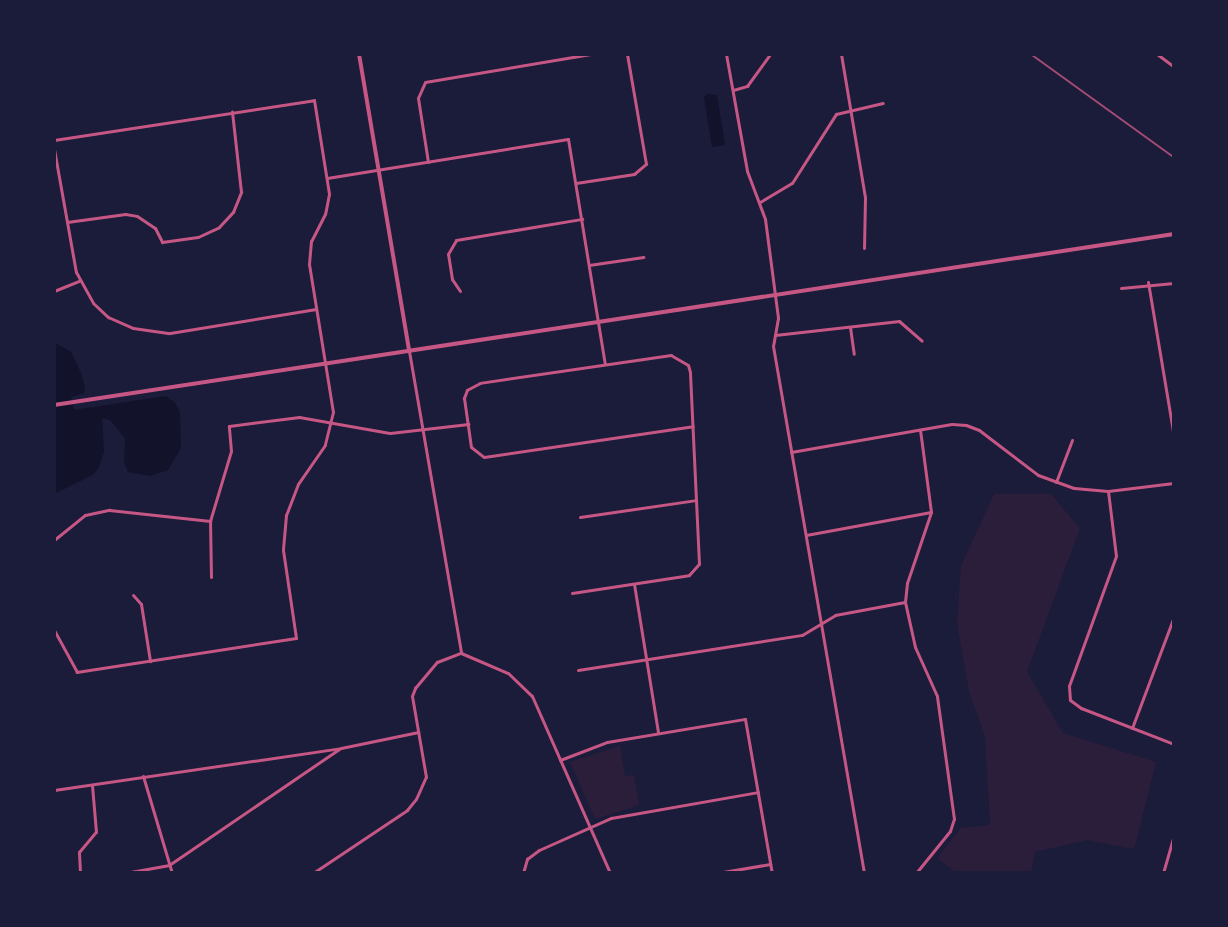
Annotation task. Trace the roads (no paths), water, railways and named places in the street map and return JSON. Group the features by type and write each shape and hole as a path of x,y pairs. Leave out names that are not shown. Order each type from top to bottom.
{"street":[{"path":"359,54 461,653"},
{"path":"428,162 418,98 425,82 591,54"},
{"path":"576,183 634,174 646,164 631,59 627,54"},
{"path":"726,54 747,171 760,202 778,318 773,346 864,873"},
{"path":"733,90 747,86 770,54"},
{"path":"841,54 865,197 864,248"},
{"path":"1157,54 1174,67"},
{"path":"54,140 314,100 327,178 328,205 309,252 332,423 325,445 298,484 286,515 283,550 296,638 77,672 54,630"},
{"path":"760,202 792,183 831,119 850,109 883,103"},
{"path":"67,222 125,214 137,216 154,228 162,243 198,237 219,227 233,212 241,192 232,112"},
{"path":"327,178 568,139 605,364"},
{"path":"54,149 79,281 93,303 108,317 150,333 316,309"},
{"path":"460,291 452,279 448,254 456,240 582,219"},
{"path":"54,405 598,319 1174,234"},
{"path":"589,265 643,257"},
{"path":"54,291 79,281"},
{"path":"1148,282 1174,438"},
{"path":"1121,288 1148,282 1174,283"},
{"path":"775,335 899,321 922,341"},
{"path":"850,327 854,354"},
{"path":"572,593 689,575 699,564 693,426 690,372 684,360 671,355 474,385 464,398 471,447 484,457 693,426"},
{"path":"211,576 210,521 231,451 229,426 285,417 390,433 468,424"},
{"path":"791,452 952,424 979,430 1016,460 1056,482 1108,491 1174,483"},
{"path":"916,873 950,831 954,804 937,696 915,647 905,602 907,583 931,512 920,430"},
{"path":"1056,482 1072,440"},
{"path":"1108,491 1116,556 1069,686 1070,700 1081,708 1174,744"},
{"path":"580,517 696,500"},
{"path":"54,540 75,520 109,510 210,521"},
{"path":"806,535 931,512"},
{"path":"634,584 658,732"},
{"path":"133,595 141,604 150,661"},
{"path":"578,670 801,635 835,615 905,602"},
{"path":"1132,728 1174,616"},
{"path":"313,873 407,810 416,799 426,777 412,696 415,688 437,662 461,653 508,673 532,696 610,873"},
{"path":"560,760 608,742 745,719 772,873"},
{"path":"54,790 341,747 418,732"},
{"path":"125,873 170,865 341,747"},
{"path":"143,776 172,873"},
{"path":"80,873 79,852 96,832 92,784"},
{"path":"523,873 527,859 554,843 589,827 635,811 758,792"},
{"path":"1163,873 1174,835"},
{"path":"717,873 770,864"}],"railway":[{"path":"1031,54 1174,157"}]}
